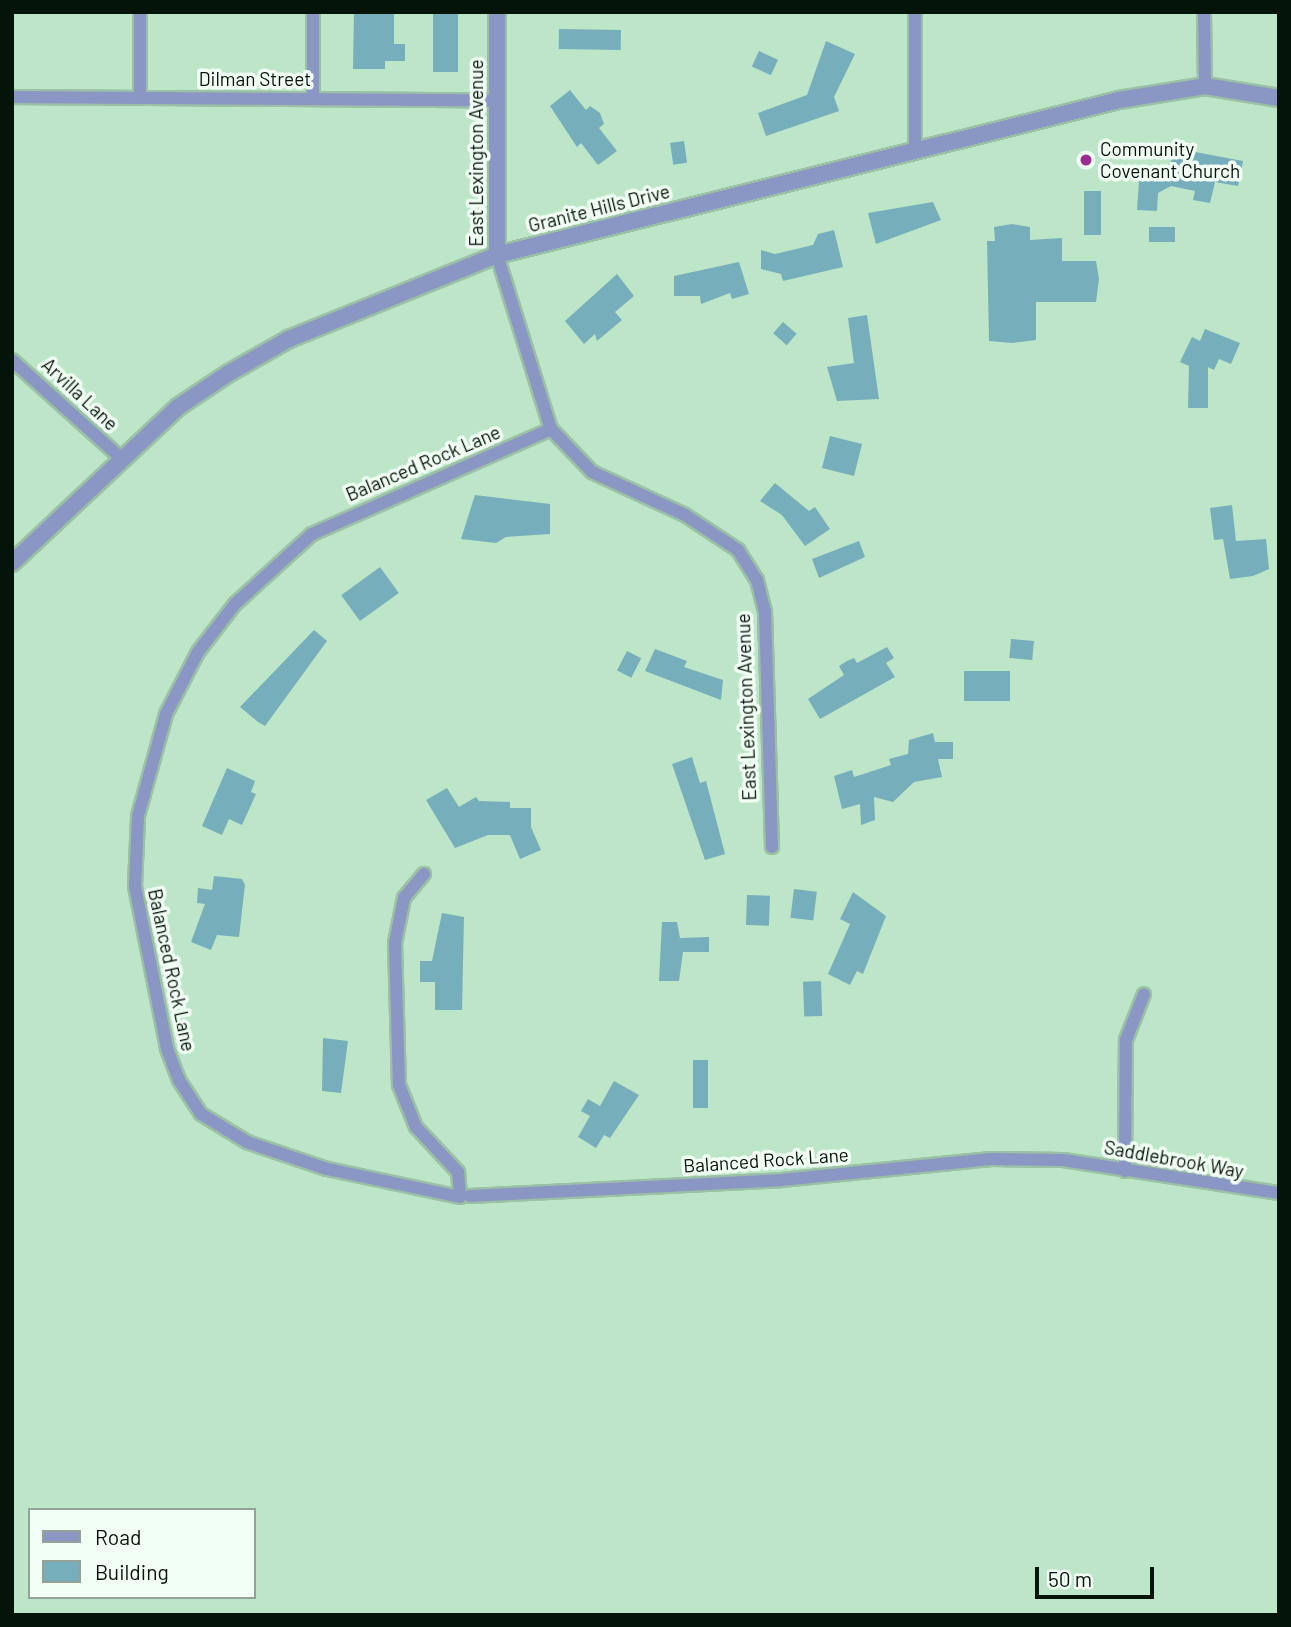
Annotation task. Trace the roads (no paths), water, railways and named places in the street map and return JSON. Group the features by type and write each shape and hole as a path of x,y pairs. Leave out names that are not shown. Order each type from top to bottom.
{"street":[{"path":"140,12 140,98"},
{"path":"313,12 313,98"},
{"name":"East Lexington Avenue","path":"497,12 497,255 551,429 600,477 685,515 738,550 757,580 765,611 772,847"},
{"path":"915,12 915,151"},
{"path":"1204,12 1205,86"},
{"name":"Granite Hills Drive","path":"12,563 178,407 289,339 497,255 1119,100 1205,86 1279,98"},
{"name":"Dilman Street","path":"12,97 497,100"},
{"name":"Arvilla Lane","path":"12,360 121,458"},
{"name":"Balanced Rock Lane","path":"551,429 359,510 312,534 279,560 198,652 166,714 138,816 135,886 159,1021 178,1080 201,1114 247,1142 327,1170 465,1196 795,1179 991,1159 1063,1160"},
{"path":"424,874 404,898 395,943 399,1085 416,1127 458,1171 465,1196"},
{"path":"1125,1171 1126,1040 1144,994"},
{"name":"Saddlebrook Way","path":"1063,1160 1279,1193"}],"place":[{"name":"Community Covenant Church","path":"1086,160"}]}
